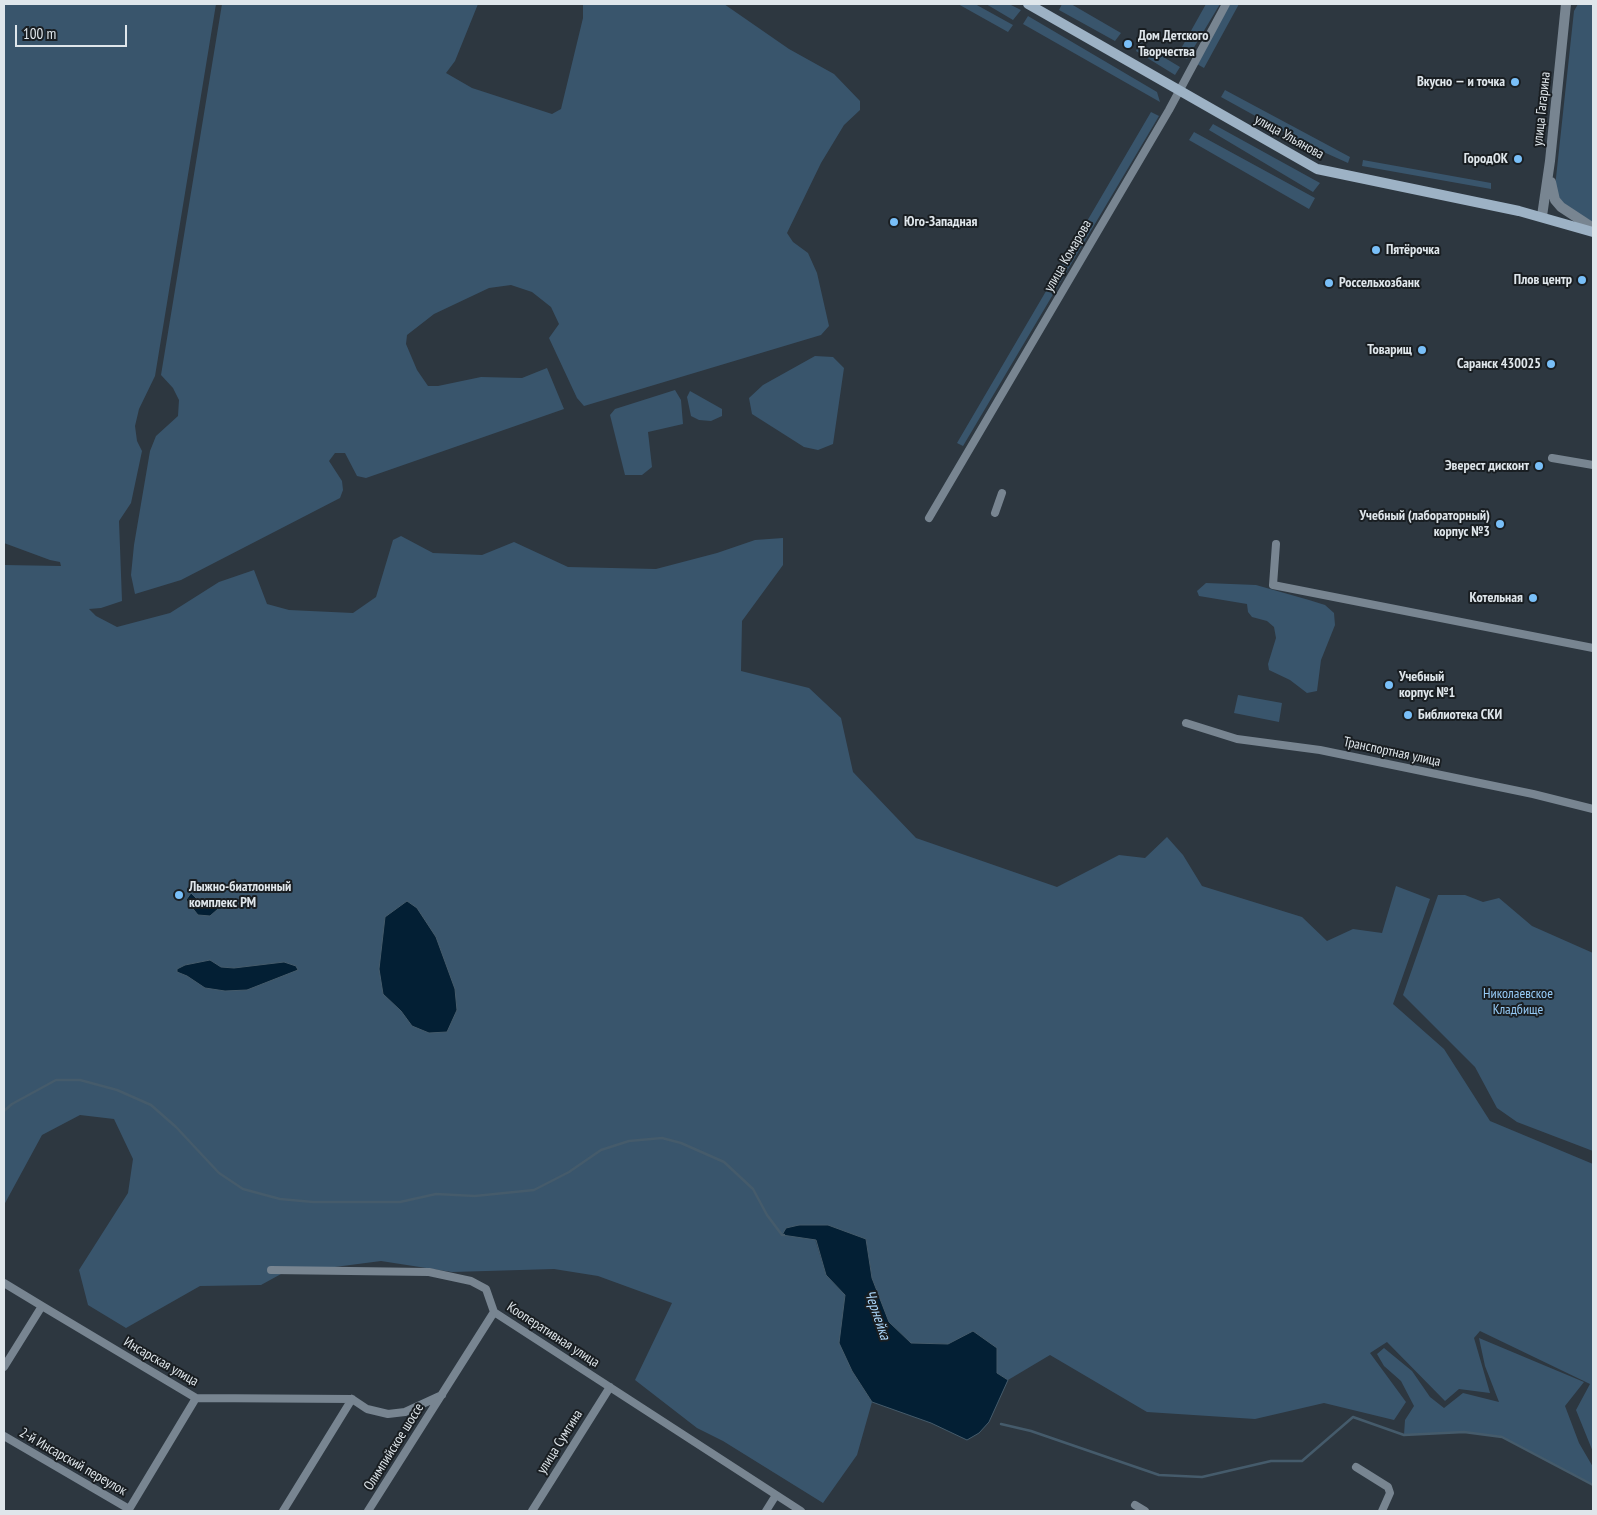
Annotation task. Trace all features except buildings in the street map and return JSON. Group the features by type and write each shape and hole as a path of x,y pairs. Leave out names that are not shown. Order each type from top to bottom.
{"main road":[{"name":"улица Ульянова","path":"1028,4 1318,169 1542,216 1593,232"}],"street":[{"name":"улица Комарова","path":"929,518 1179,90 1226,4"},
{"name":"улица Гагарина","path":"1542,216 1550,161 1566,4"},
{"path":"1550,161 1551,183 1555,200 1561,207 1593,228"},
{"path":"1552,458 1593,464"},
{"path":"995,513 1002,494"},
{"path":"1276,544 1272,585 1593,648"},
{"name":"Транспортная улица","path":"1186,723 1237,739 1320,750 1533,794 1593,809"},
{"name":"Кооперативная улица","path":"271,1270 429,1272 471,1281 486,1289 494,1312 801,1511"},
{"name":"Инсарская улица","path":"4,1283 196,1398 352,1399"},
{"path":"4,1367 42,1306"},
{"name":"Олимпийское шоссе","path":"368,1511 494,1312"},
{"name":"улица Сумгина","path":"532,1511 610,1387"},
{"path":"283,1511 352,1399 367,1409 388,1414 405,1412 442,1395"},
{"path":"128,1510 196,1398"},
{"name":"2-й Инсарский переулок","path":"4,1436 128,1510"},
{"path":"1356,1467 1388,1487 1390,1493 1382,1511"},
{"path":"766,1511 776,1495"},
{"path":"1135,1505 1145,1511"}],"green space":[{"path":"4,4 216,4 155,376 139,409 135,426 137,441 142,451 131,503 119,521 122,601 101,608 89,609 96,616 117,627 170,613 219,582 254,570 267,604 289,610 353,613 376,597 393,540 401,536 433,553 482,555 514,542 568,567 656,569 717,553 755,540 783,538 783,565 742,621 741,671 809,688 841,718 853,772 916,838 1057,887 1119,855 1145,858 1167,837 1183,855 1202,886 1302,917 1327,941 1353,929 1382,933 1396,886 1430,899 1393,1004 1444,1049 1490,1121 1593,1164 1593,1452 1576,1410 1590,1384 1480,1331 1474,1338 1490,1393 1459,1389 1445,1401 1387,1342 1370,1353 1406,1402 1394,1420 1324,1403 1255,1419 1147,1412 1050,1355 1008,1380 948,1344 911,1343 889,1322 872,1278 866,1239 815,1239 826,1275 845,1295 843,1315 852,1371 872,1402 857,1455 823,1503 723,1441 697,1428 635,1380 672,1303 598,1276 554,1269 452,1272 381,1261 281,1274 261,1285 200,1286 126,1328 88,1305 79,1270 128,1193 133,1159 114,1119 80,1115 42,1135 4,1205 4,565 61,566 60,562 4,543"},
{"path":"222,4 478,4 455,61 446,73 472,88 552,114 561,109 583,18 583,4 724,4 789,49 834,74 860,101 860,110 844,125 821,163 787,233 793,242 808,253 817,273 829,326 821,335 584,406 577,398 549,338 559,324 551,307 532,292 511,285 489,288 434,314 407,335 406,344 417,370 428,386 438,386 481,377 522,378 547,368 564,409 366,478 357,476 345,453 335,453 329,461 342,481 343,490 340,498 181,580 135,594 131,575 134,545 150,451 156,436 178,416 179,400 173,388 161,375"},
{"path":"958,4 975,4 1013,25 1008,32"},
{"path":"986,4 1009,4 1021,10 1013,20"},
{"path":"1062,4 1071,4 1121,33 1115,41 1059,10"},
{"path":"1206,4 1220,4 1187,59 1178,54"},
{"path":"1230,4 1239,4 1204,68 1197,64"},
{"path":"1578,4 1593,4 1593,226 1560,203 1555,187 1574,11"},
{"path":"1028,16 1157,92 1160,102 1023,24"},
{"path":"1140,43 1180,67 1175,75 1136,51"},
{"path":"1225,90 1350,157 1348,163 1308,145 1221,97"},
{"path":"1151,112 1159,116 963,446 957,443"},
{"path":"1213,124 1320,183 1313,192 1209,130"},
{"path":"1194,132 1315,198 1309,209 1189,140"},
{"path":"1363,160 1491,183 1491,189 1362,166"},
{"path":"815,356 833,357 844,368 833,444 818,450 804,447 752,414 749,398 763,385"},
{"path":"675,390 681,400 683,424 648,432 652,467 642,475 625,475 610,415 615,409"},
{"path":"690,391 722,409 722,416 711,421 699,420 691,416 687,397"},
{"path":"1206,583 1256,585 1325,605 1334,613 1335,625 1321,660 1317,691 1307,693 1290,680 1269,670 1268,664 1276,638 1274,627 1267,621 1252,617 1248,612 1247,604 1199,596 1197,591"},
{"path":"1238,695 1282,703 1279,722 1234,713"},
{"name":"Николаевское Кладбище","path":"1438,895 1465,895 1483,902 1499,898 1532,926 1593,953 1593,1151 1517,1122 1497,1108 1475,1067 1403,995"},
{"path":"1479,1338 1584,1382 1565,1406 1579,1443 1593,1467 1593,1485 1502,1437 1464,1432 1404,1435 1405,1420 1414,1406 1401,1381 1384,1366 1377,1354 1384,1348 1412,1371 1430,1397 1444,1408 1463,1393 1499,1402 1485,1366"}],"water":[{"path":"191,893 197,899 218,904 218,909 210,916 198,915 186,900"},
{"path":"407,901 417,908 436,937 455,989 457,1010 447,1032 429,1033 412,1026 401,1011 383,994 379,969 385,917"},
{"path":"210,960 221,967 234,968 284,962 296,966 298,970 247,990 225,991 205,988 177,972 177,969 185,965"},
{"name":"Чернейка","path":"799,1225 828,1225 866,1239 872,1278 889,1322 911,1343 948,1344 973,1331 997,1348 997,1373 1008,1380 989,1422 979,1433 967,1440 931,1423 872,1402 852,1371 839,1343 845,1295 826,1275 816,1240 782,1235 786,1228"}],"waterway":[{"path":"4,1111 12,1104 56,1080 80,1080 117,1090 151,1105 176,1127 219,1173 243,1189 280,1199 313,1202 400,1202 436,1194 475,1196 534,1190 569,1172 601,1150 629,1141 662,1138 681,1143 724,1162 753,1189 767,1215 782,1235 784,1235"},
{"path":"1001,1424 1031,1431 1159,1475 1202,1477 1271,1461 1302,1461 1353,1417 1404,1435 1464,1432 1502,1437 1593,1485"}],"place":[{"name":"Дом Детского Творчества","path":"1128,44"},
{"name":"Вкусно — и точка","path":"1515,82"},
{"name":"ГородОК","path":"1518,159"},
{"name":"Юго-Западная","path":"894,222"},
{"name":"Пятёрочка","path":"1376,250"},
{"name":"Плов центр","path":"1582,280"},
{"name":"Россельхозбанк","path":"1329,283"},
{"name":"Товарищ","path":"1422,350"},
{"name":"Саранск 430025","path":"1551,364"},
{"name":"Эверест дисконт","path":"1539,466"},
{"name":"Учебный (лабораторный) корпус №3","path":"1500,524"},
{"name":"Котельная","path":"1533,598"},
{"name":"Учебный корпус №1","path":"1389,685"},
{"name":"Библиотека СКИ","path":"1408,715"},
{"name":"Лыжно-биатлонный комплекс РМ","path":"179,895"}]}
